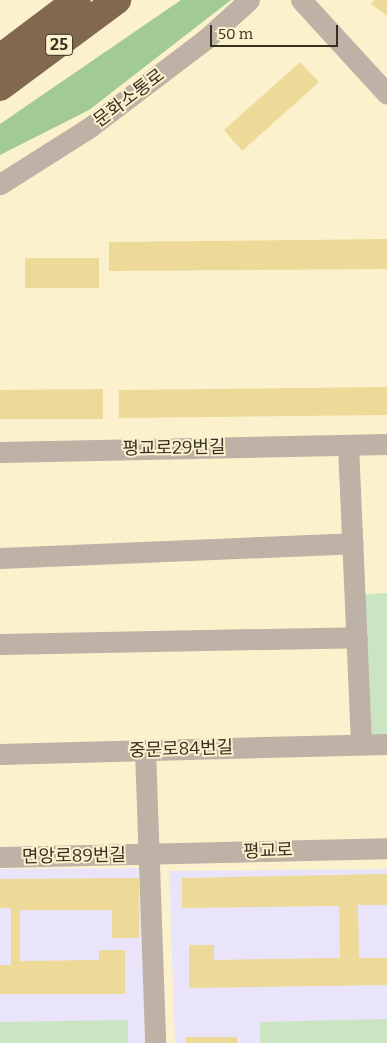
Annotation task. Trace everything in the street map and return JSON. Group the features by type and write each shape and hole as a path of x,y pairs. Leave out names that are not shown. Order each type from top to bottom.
{"highway":[{"name":"25","path":"0,58 77,0"},
{"name":"25","path":"0,87 117,0"}],"street":[{"name":"문화소통로","path":"0,184 90,128 206,39 250,0"},
{"path":"301,0 387,94"},
{"name":"평교로29번길","path":"0,452 387,444"},
{"path":"348,445 362,744"},
{"path":"0,558 353,543"},
{"path":"0,644 357,637"},
{"name":"중문로84번길","path":"0,754 387,744"},
{"path":"145,750 155,1043"},
{"name":"평교로","path":"149,855 387,848"},
{"name":"면앙로89번길","path":"0,857 149,855"}],"shaded area":[{"path":"142,868 145,1043 0,1043 0,869"},
{"path":"387,869 387,1043 175,1043 169,871"}],"green space":[{"path":"181,0 231,0 89,110 0,155 0,124"},
{"path":"387,593 387,735 369,735 365,594"},
{"path":"387,1019 387,1043 260,1043 260,1022"},
{"path":"128,1020 128,1043 0,1043 0,1022"}],"building":[{"path":"374,0 387,0 387,16 371,4"},
{"path":"300,62 319,82 242,151 224,130"},
{"path":"387,239 387,269 109,271 109,242"},
{"path":"25,258 99,258 99,288 25,288"},
{"path":"387,387 387,415 119,418 119,390"},
{"path":"103,389 103,419 0,419 0,390"},
{"path":"387,874 387,905 358,905 359,958 387,958 387,985 189,988 189,945 214,945 214,960 340,958 339,906 182,908 182,878"},
{"path":"139,878 139,938 112,938 112,910 20,910 20,961 99,960 99,950 125,950 125,994 0,994 0,965 11,965 11,908 0,908 0,879"},
{"path":"186,1037 237,1037 237,1043 186,1043"}]}
